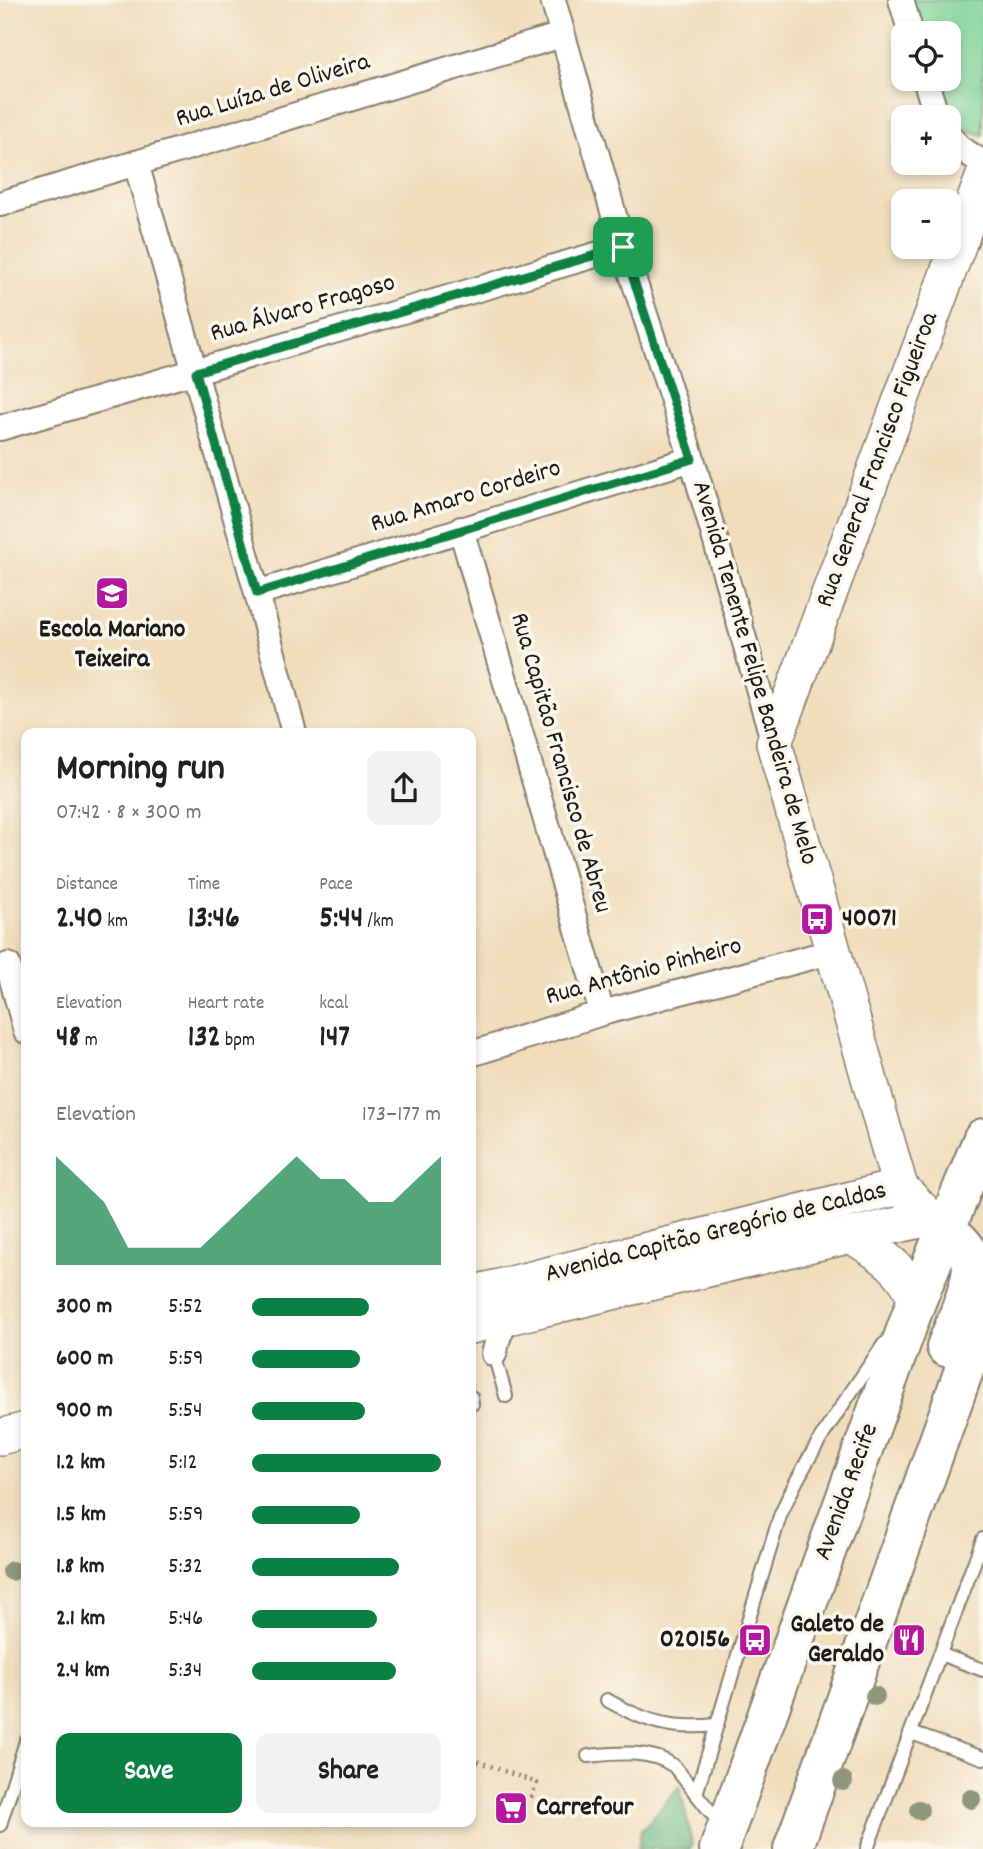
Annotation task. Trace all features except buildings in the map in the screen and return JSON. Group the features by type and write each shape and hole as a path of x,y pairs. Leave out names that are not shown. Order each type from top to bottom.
{"main road":[{"name":"Rua General Francisco Figueiroa","path":"774,743 983,178"},
{"name":"Avenida Tenente Felipe Bandeira de Melo","path":"774,743 900,1187"},
{"name":"Avenida Recife","path":"722,1840 916,1302 938,1224 983,1138"},
{"name":"Avenida Capitão Gregório de Caldas","path":"476,1293 900,1187 938,1224"},
{"path":"851,1235 938,1224 968,1252 972,1267 860,1602 851,1648 851,1688"},
{"name":"Avenida Capitão Gregório de Caldas","path":"476,1324 851,1235 894,1265 912,1288 916,1302"},
{"path":"793,1849 983,1317"},
{"path":"0,1437 21,1431"}],"street":[{"name":"Avenida Tenente Felipe Bandeira de Melo","path":"553,0 623,247 692,459 774,743"},
{"path":"901,0 907,21"},
{"name":"Rua Luíza de Oliveira","path":"0,204 562,35"},
{"path":"961,149 983,163"},
{"path":"136,163 293,728"},
{"name":"Rua Álvaro Fragoso","path":"0,428 623,247"},
{"name":"Rua Amaro Cordeiro","path":"257,593 692,459"},
{"name":"Rua Capitão Francisco de Abreu","path":"461,529 602,1013"},
{"name":"Rua Antônio Pinheiro","path":"476,1052 602,1013 834,951"},
{"path":"11,964 21,1009"},
{"path":"494,1354 499,1335 509,1317"}],"lane":[{"path":"696,1794 780,1516 790,1492 821,1437 916,1302"},
{"path":"494,1354 506,1396"},
{"path":"867,1849 983,1539"},
{"path":"940,1654 983,1670"},
{"path":"607,1700 635,1716 655,1723 697,1727 717,1725"},
{"path":"911,1733 983,1758"},
{"path":"588,1756 635,1754 665,1760 674,1766 696,1794 722,1840"},
{"path":"0,1825 21,1757"}],"path":[{"path":"476,1761 537,1783 530,1800"}],"green space":[{"path":"911,0 983,0 983,135 961,128 961,105 944,105 938,91 961,91 961,21 917,21"},
{"path":"680,1786 691,1849 638,1849 641,1831"}],"place":[{"name":"Escola Mariano Teixeira","path":"112,593"},
{"name":"40071","path":"817,919"},
{"name":"020156","path":"755,1640"},
{"name":"Galeto de Geraldo","path":"909,1640"},
{"name":"Carrefour","path":"511,1808"}],"route":[{"path":"623,247 692,459 257,593 196,372 623,247"}]}
